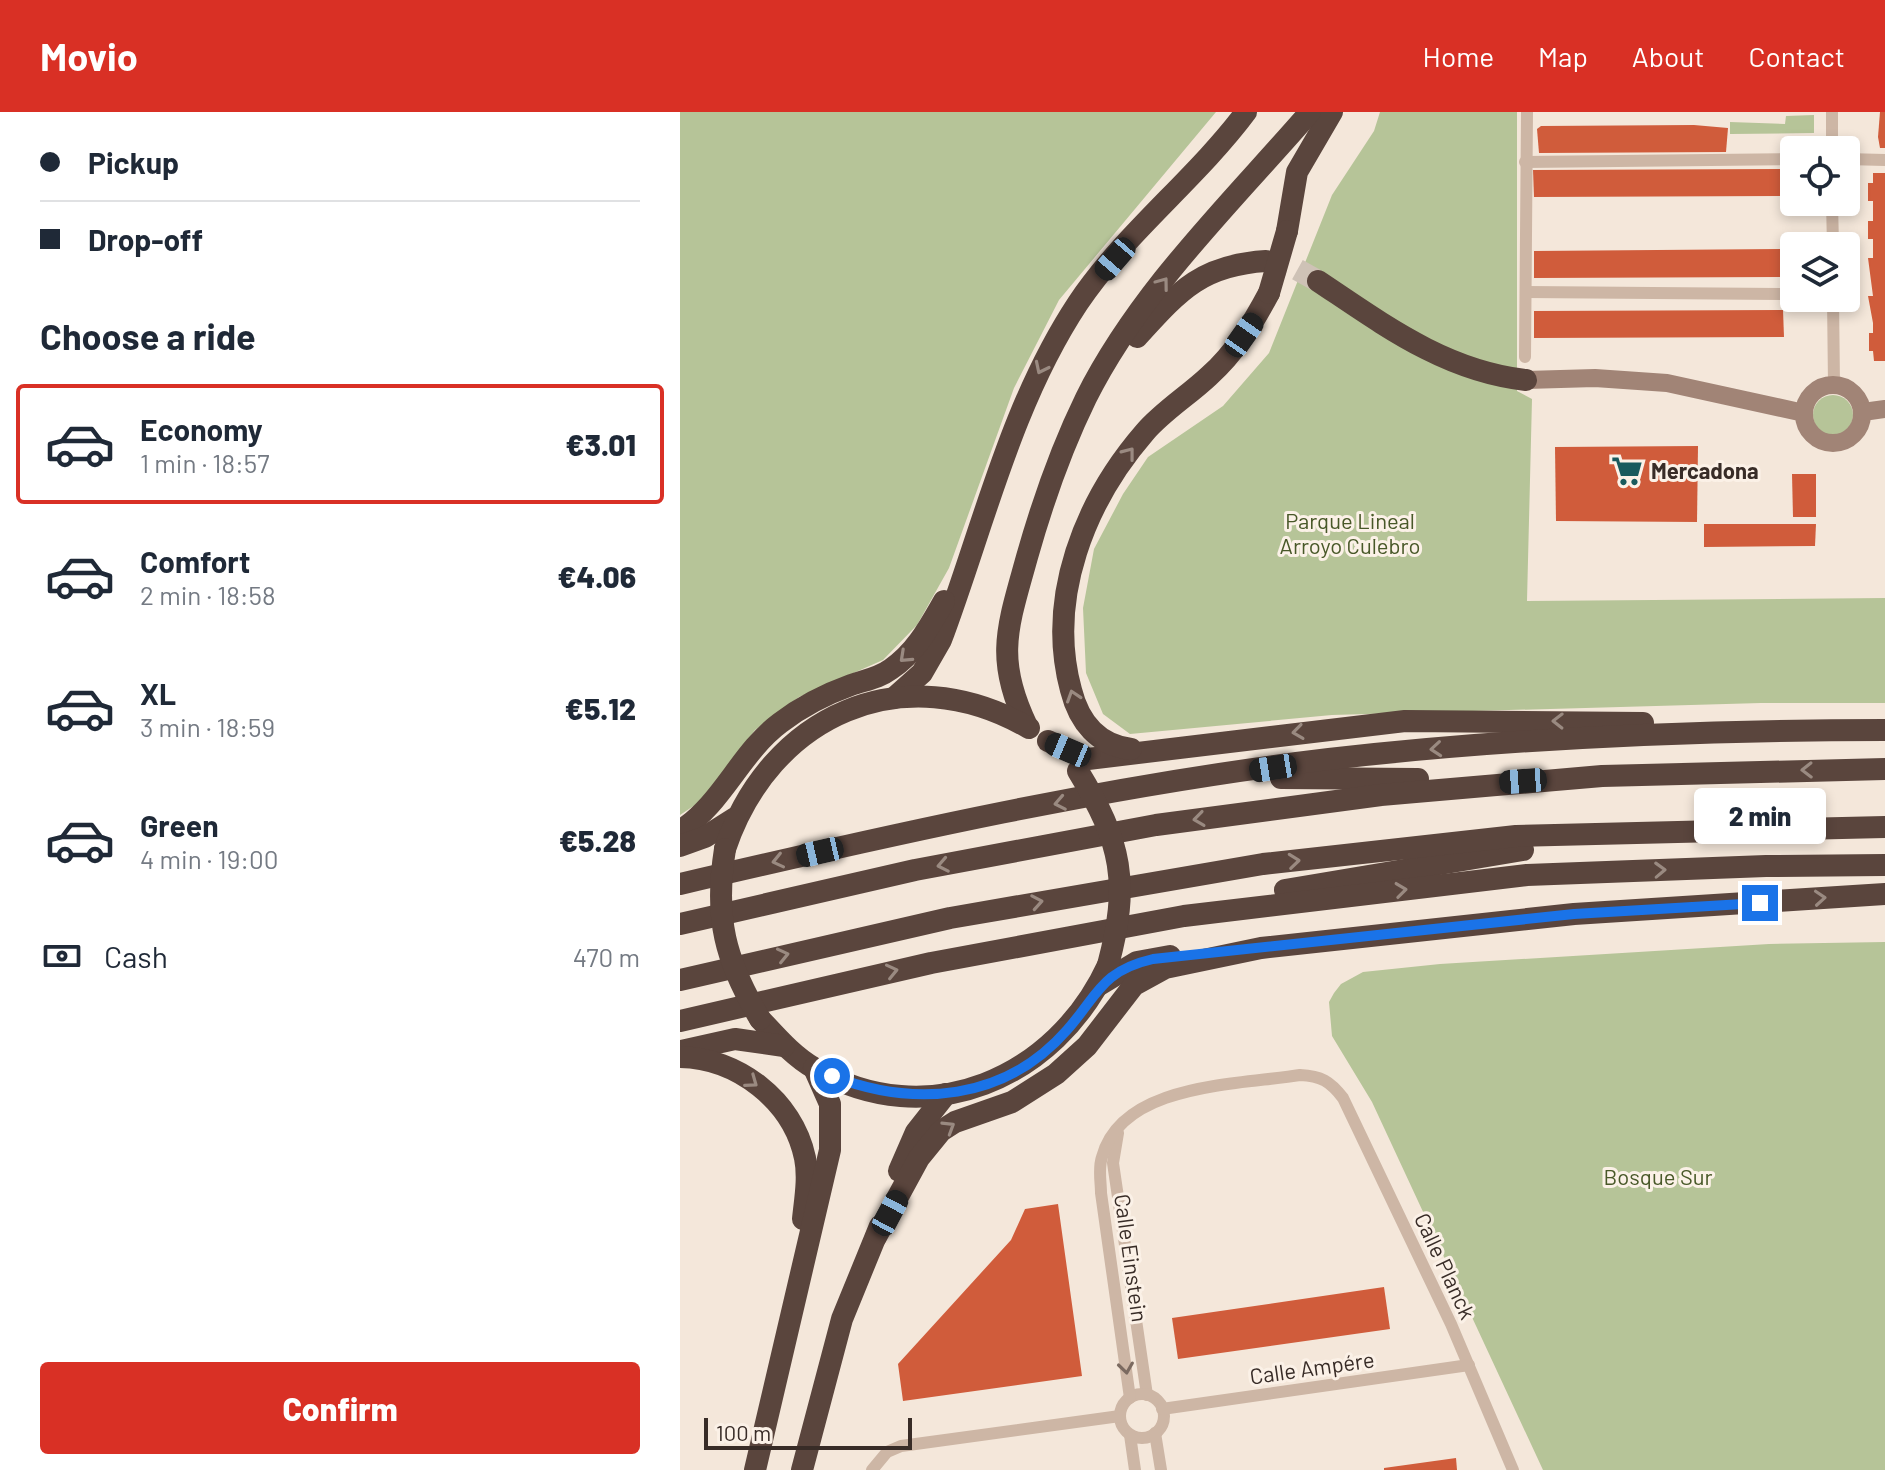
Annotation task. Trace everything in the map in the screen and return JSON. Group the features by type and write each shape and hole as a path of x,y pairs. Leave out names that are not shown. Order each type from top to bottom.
{"highway":[{"path":"894,698 922,673 941,640 1030,390 1079,300 1246,112"},
{"path":"1027,726 1006,674 1006,641 1038,518 1086,399 1123,336 1170,273 1310,112"},
{"path":"1152,752 1105,742 1078,711 1069,683 1063,638 1068,579 1090,513 1119,465 1147,430 1212,374 1234,350 1269,293 1287,231 1297,172 1332,112"},
{"path":"1068,446 1138,336 1190,282 1233,263 1266,261"},
{"path":"1318,281 1390,329 1446,359 1488,375 1526,369"},
{"path":"680,831 717,799 748,755 780,723 820,697 878,677 899,663 925,634 976,545"},
{"path":"940,697 985,707 1027,726 1048,741 1078,771 1103,812 1115,846 1121,878 1120,920 1108,965 1098,986 1065,1032 1031,1062 976,1087 913,1097 870,1090 814,1068 784,1046 760,1019 735,978 722,935 720,883 725,849 735,818 754,785 781,752 815,726 853,708 894,698 940,697"},
{"path":"1048,741 1088,759 1405,721 1694,723 1719,730"},
{"path":"680,884 904,832 1137,788 1343,758 1514,742 1719,730 1885,730"},
{"path":"680,924 915,870 1156,825 1471,785 1694,772 1885,769"},
{"path":"1137,788 1280,778 1442,779 1471,785"},
{"path":"680,846 705,837 735,818"},
{"path":"680,980 950,918 1164,879 1516,836 1885,827"},
{"path":"1184,916 1280,891 1449,860 1541,847 1599,834"},
{"path":"680,1021 931,963 1184,916 1527,875 1885,865"},
{"path":"1098,986 1124,968 1153,959 1574,914 1885,894"},
{"path":"876,1237 919,1158 941,1131 955,1122 1012,1102 1056,1074 1087,1046 1134,985 1165,968 1261,948"},
{"path":"680,1054 735,1039 784,1046"},
{"path":"680,1054 738,1071 767,1093 786,1113 804,1155 807,1174 800,1284"},
{"path":"755,1470 830,1150 830,1104 814,1068"},
{"path":"802,1470 842,1319 910,1143 946,1094"}],"street":[{"path":"1527,112 1526,369 1667,383 1804,413"},
{"path":"1832,112 1832,136"},
{"path":"1525,162 1780,159"},
{"path":"1860,159 1885,160"},
{"path":"1526,292 1780,294"},
{"path":"1833,312 1834,385"},
{"path":"1834,385 1857,396 1863,412 1858,430 1851,437 1834,443 1824,442 1809,431 1804,413 1810,396 1825,386 1834,385"},
{"path":"1863,412 1885,409"},
{"name":"Calle Einstein","path":"1130,1398 1101,1179 1102,1154 1134,1111 1164,1096 1300,1075 1331,1083"},
{"name":"Calle Planck","path":"1331,1083 1343,1098 1469,1365 1513,1470"},
{"name":"Calle Einstein","path":"1119,1129 1113,1163 1147,1395"},
{"name":"Calle Ampére","path":"1162,1409 1469,1365"},
{"path":"1130,1435 1142,1438 1155,1433 1161,1426 1162,1409 1147,1395 1125,1401 1120,1416 1130,1435 1135,1470"},
{"path":"872,1470 887,1452 901,1446 1120,1416"},
{"path":"1155,1433 1161,1470"}],"green space":[{"path":"680,112 1216,112 1059,300 1014,388 949,568 917,625 883,660 799,697 755,730 704,799 680,815"},
{"name":"Parque Lineal Arroyo Culebro","path":"1380,112 1517,112 1517,391 1532,399 1527,601 1885,598 1885,703 1761,703 1332,715 1130,734 1103,714 1086,673 1083,608 1094,549 1123,494 1148,457 1223,406 1269,353 1332,195 1374,131"},
{"path":"1814,115 1814,133 1730,134 1730,122 1785,124 1786,116"},
{"path":"1833,395 1847,401 1853,415 1847,429 1833,435 1819,429 1813,415 1819,401"},
{"name":"Bosque Sur","path":"1885,942 1885,1470 1543,1470 1372,1102 1332,1036 1329,1002 1334,993 1341,984 1363,972 1440,964 1769,944"}],"building":[{"path":"1880,112 1885,112 1885,148 1880,148 1878,137"},
{"path":"1694,125 1728,128 1726,152 1539,153 1537,129 1541,126"},
{"path":"1780,169 1780,196 1534,197 1533,170"},
{"path":"1873,173 1885,173 1885,361 1874,361 1873,351 1869,351 1869,333 1873,333 1873,323 1868,296 1873,296 1868,258 1873,258 1873,239 1868,239 1868,221 1873,221 1873,201 1868,201 1868,183 1873,183"},
{"path":"1780,249 1780,277 1534,278 1534,251"},
{"path":"1780,310 1783,312 1784,337 1534,338 1534,311"},
{"name":"Mercadona","path":"1698,446 1697,522 1556,521 1555,447"},
{"path":"1792,474 1816,474 1816,517 1793,517"},
{"path":"1704,524 1816,524 1815,546 1704,547"},
{"path":"1058,1204 1082,1376 903,1401 898,1364 1011,1240 1025,1209"},
{"path":"1384,1287 1390,1329 1178,1359 1172,1318"},
{"path":"1456,1458 1457,1470 1384,1470 1384,1468"}],"tunnel":[{"path":"1266,261 1289,265 1318,281"}],"place":[{"name":"Mercadona","path":"1627,471"}],"route":[{"path":"832,1076 870,1090 913,1097 976,1087 1006,1076 1031,1062 1065,1032 1098,986 1124,968 1153,959 1574,914 1760,903"}]}
